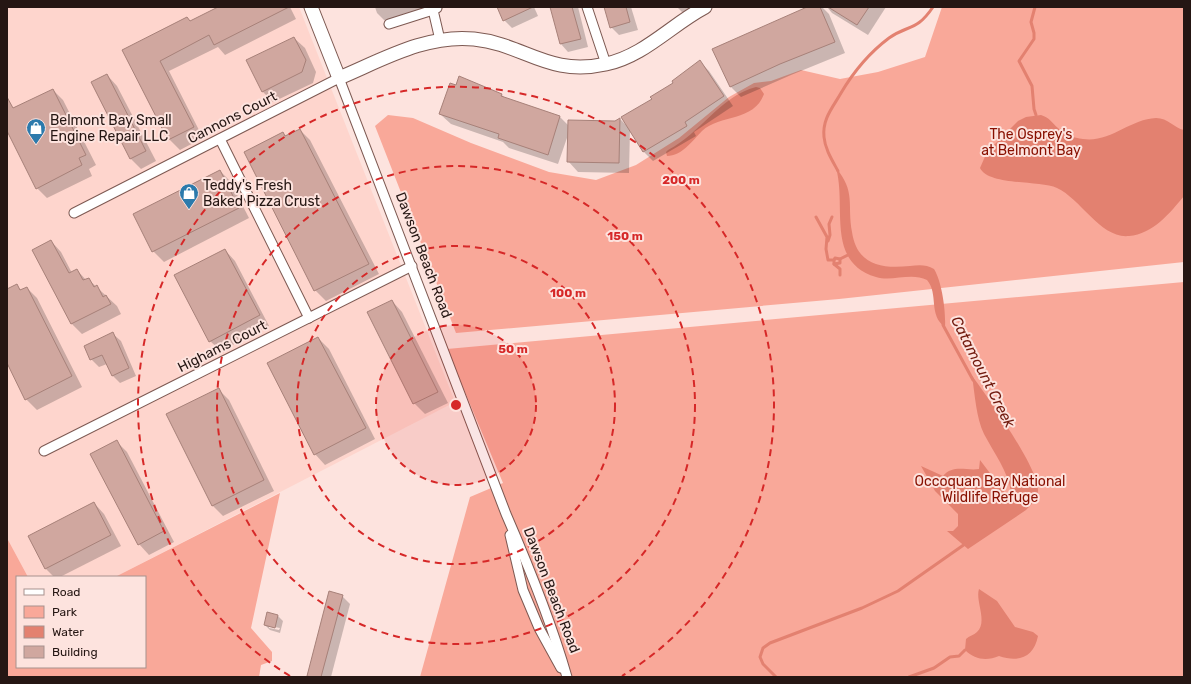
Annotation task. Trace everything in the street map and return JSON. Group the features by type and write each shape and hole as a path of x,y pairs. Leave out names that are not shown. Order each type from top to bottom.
{"street":[{"name":"Dawson Beach Road","path":"311,7 412,266 506,514 523,590 539,628 567,677"},
{"path":"587,7 606,64"},
{"path":"339,78 417,46 440,40 465,38 490,42 542,61 562,66 591,67 624,58 641,50 705,7"},
{"path":"389,24 436,8 440,40"},
{"name":"Cannons Court","path":"74,212 339,78"},
{"path":"220,139 309,318"},
{"name":"Highams Court","path":"44,451 412,266"}],"shaded area":[{"path":"7,7 299,7 455,402 117,576 27,576 7,538"}],"green space":[{"name":"The Osprey's at Belmont Bay","path":"942,7 1184,7 1184,262 839,299 456,333 375,126 388,115 413,118 471,143 549,172 596,180 636,165 679,138 729,97 754,83 771,81 801,70 840,79 878,72 925,57"},
{"name":"Occoquan Bay National Wildlife Refuge","path":"1184,282 1184,677 420,677 470,497 503,483 447,349"},
{"path":"280,493 251,628 272,652 272,661 261,665 259,677 7,677 7,538 27,576 16,576 16,668 146,668 146,576 117,576"}],"water":[{"path":"756,87 760,88 764,94 759,103 753,109 745,114 709,126 682,151 677,154 667,156 666,152 668,150 690,135 732,98"},
{"path":"1041,115 1049,119 1066,134 1083,139 1102,138 1137,122 1156,118 1167,121 1184,130 1184,196 1167,216 1153,227 1138,234 1129,236 1119,235 1100,225 1066,193 1057,188 993,178 985,174 980,168 987,152 1018,121 1026,117"},
{"path":"836,168 842,176 849,191 852,232 859,252 865,258 880,265 899,267 922,265 934,269 943,297 945,327 937,317 931,286 927,280 915,277 876,277 860,270 850,259 844,246 841,231 839,183"},
{"path":"972,376 999,414 1021,449 1036,480 1038,493 1036,499 1026,510 968,549 947,531 953,531 958,526 958,514 935,491 921,466 943,476 947,472 955,469 979,469 980,460 1005,493 1011,492 1004,469 981,427 976,406"},
{"path":"979,589 997,601 1015,627 1033,632 1038,636 1033,649 1029,653 1013,659 999,656 990,659 981,659 973,656 965,650 966,639 977,632 980,628 981,617 978,594"}],"building":[{"path":"218,7 289,7 214,45 209,35 160,61 194,127 168,140 122,50 187,17 190,21"},
{"path":"497,7 533,7 503,21"},
{"path":"550,7 572,7 581,39 560,44"},
{"path":"604,7 626,7 630,22 610,28"},
{"path":"807,7 820,7 835,42 780,64 730,87 712,49"},
{"path":"828,7 869,7 857,25"},
{"path":"294,37 306,60 302,72 262,92 246,60"},
{"path":"700,60 724,96 685,122 687,126 643,152 621,117 652,99 650,97 673,83 672,81"},
{"path":"107,74 146,151 130,159 91,82"},
{"path":"459,76 502,94 501,96 560,116 548,155 498,138 499,134 439,114 450,83 456,85"},
{"path":"53,89 86,155 79,158 82,165 36,189 7,131 7,97 13,108"},
{"path":"620,118 619,163 567,162 568,120 615,121"},
{"path":"300,129 369,264 314,291 244,152 283,132 285,136"},
{"path":"220,170 239,208 152,252 133,214"},
{"path":"51,240 69,273 77,269 83,280 89,278 94,287 97,285 103,297 106,295 111,304 71,324 32,250"},
{"path":"225,249 260,315 209,342 174,275"},
{"path":"17,284 20,290 27,287 72,376 25,400 7,363 7,289"},
{"path":"392,300 438,392 413,404 367,312"},
{"path":"113,332 129,368 112,376 102,355 90,360 84,346"},
{"path":"318,337 366,428 314,455 267,363"},
{"path":"219,388 264,480 212,506 166,414"},
{"path":"117,440 164,531 138,545 90,454"},
{"path":"94,502 111,535 45,569 28,536"},
{"path":"329,591 343,595 321,677 311,677 307,676"},
{"path":"267,612 278,615 275,628 264,625"}],"waterway":[{"name":"Catamount Creek","path":"838,171 827,150 824,137 826,119 832,108 851,77 868,56 889,38 917,24 933,7"},
{"path":"1035,7 1031,22 1034,39 1019,61 1032,86 1036,115"},
{"path":"816,217 827,237 826,249 828,260 834,260 835,258 840,259 850,254"},
{"path":"828,241 830,235 829,224 832,217"},
{"path":"834,264 840,263 840,259"},
{"path":"834,260 834,264 840,269 840,275"},
{"name":"Catamount Creek","path":"943,325 973,380"},
{"name":"Catamount Creek","path":"776,677 763,664 760,657 763,648 770,643 862,608 898,591 965,544"},
{"path":"909,677 934,668 950,657 959,656 965,650"}],"place":[{"name":"Belmont Bay Small Engine Repair LLC","path":"36,145"},
{"name":"Teddy's Fresh Baked Pizza Crust","path":"189,210"}]}
